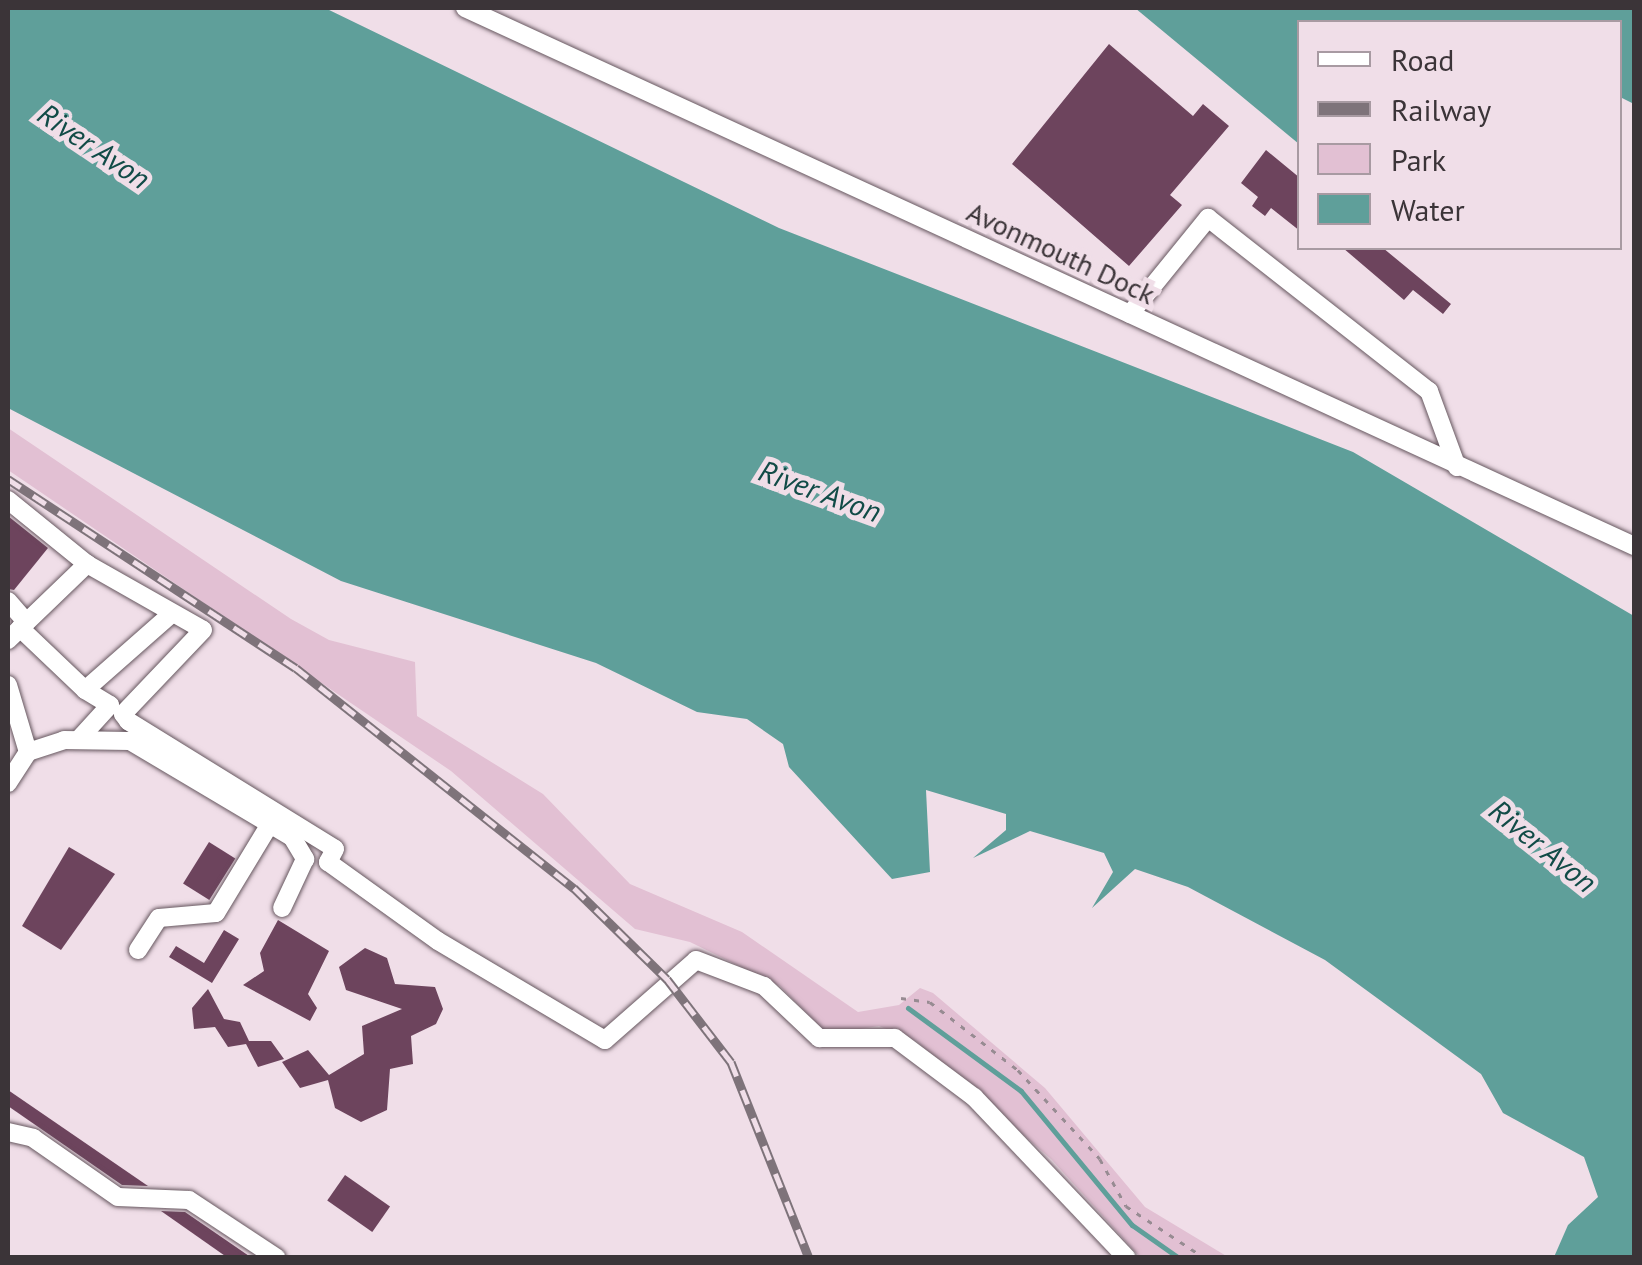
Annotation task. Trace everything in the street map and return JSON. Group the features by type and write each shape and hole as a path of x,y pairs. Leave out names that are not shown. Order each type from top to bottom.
{"lane":[{"name":"Avonmouth Dock","path":"465,8 1634,546"},
{"path":"1130,314 1208,218 1429,390 1458,466"},
{"path":"8,500 87,564 170,616 203,630 123,714 128,721 336,849 328,862 438,941 605,1040 696,960 764,986 819,1038 895,1038 974,1097 1127,1258"},
{"path":"18,630 87,564"},
{"path":"8,601 18,630 110,706 79,739"},
{"path":"86,690 170,616"},
{"path":"8,685 28,752"},
{"path":"8,783 28,752 79,739 137,744 270,824 304,852 282,908"},
{"path":"138,950 160,918 216,913 270,824"},
{"path":"8,1132 32,1138 118,1197 189,1200 277,1258"}],"path":[{"path":"901,998 930,1002 1018,1070 1100,1159 1126,1206 1205,1258"}],"green space":[{"path":"8,428 291,619 329,640 415,662 417,716 543,794 630,884 742,932 858,1012 899,1005 920,988 933,993 1045,1088 1145,1207 1228,1257 1140,1257 1051,1159 916,1041 879,1026 827,1034 780,986 690,942 635,929 451,771 8,470"}],"water":[{"name":"River Avon","path":"8,8 325,8 779,228 1353,452 1634,616 1634,1257 1554,1257 1568,1225 1598,1197 1584,1157 1503,1113 1481,1074 1325,960 1188,887 1135,869 1092,908 1113,872 1104,853 1030,831 973,858 1006,830 1006,814 926,790 930,872 892,879 789,767 783,744 747,719 697,712 596,663 341,581 8,408"},
{"path":"1135,8 1634,8 1634,104 1622,98 1622,20 1297,20 1297,142"}],"building":[{"path":"1109,44 1193,116 1203,104 1229,126 1170,195 1182,205 1129,266 1012,164"},
{"path":"1266,150 1297,176 1297,229 1271,208 1265,216 1252,206 1258,197 1241,183"},
{"path":"1345,250 1385,250 1451,304 1443,314 1413,290 1404,300"},
{"path":"8,516 48,548 14,590 8,589"},
{"path":"209,842 235,858 209,900 183,884"},
{"path":"69,847 115,874 61,950 22,926"},
{"path":"278,920 329,951 308,994 317,1008 310,1021 243,985 264,971 260,953"},
{"path":"224,930 239,939 212,983 169,957 176,946 204,963"},
{"path":"365,948 387,958 395,984 435,987 443,1009 436,1024 411,1036 413,1064 390,1069 387,1110 361,1122 335,1108 328,1080 300,1088 282,1062 308,1050 329,1075 364,1054 362,1026 402,1009 346,990 339,967"},
{"path":"208,989 224,1019 240,1022 249,1041 271,1041 284,1059 258,1067 246,1044 228,1047 215,1027 194,1029 192,1008"},
{"path":"8,1090 148,1186 122,1185 8,1106"},
{"path":"345,1175 390,1207 372,1232 327,1200"},
{"path":"161,1211 185,1212 252,1258 228,1258"}],"waterway":[{"path":"908,1008 1021,1091 1132,1225 1179,1258"}],"railway":[{"path":"8,479 296,668 574,888 667,979 731,1062 809,1258"}]}
